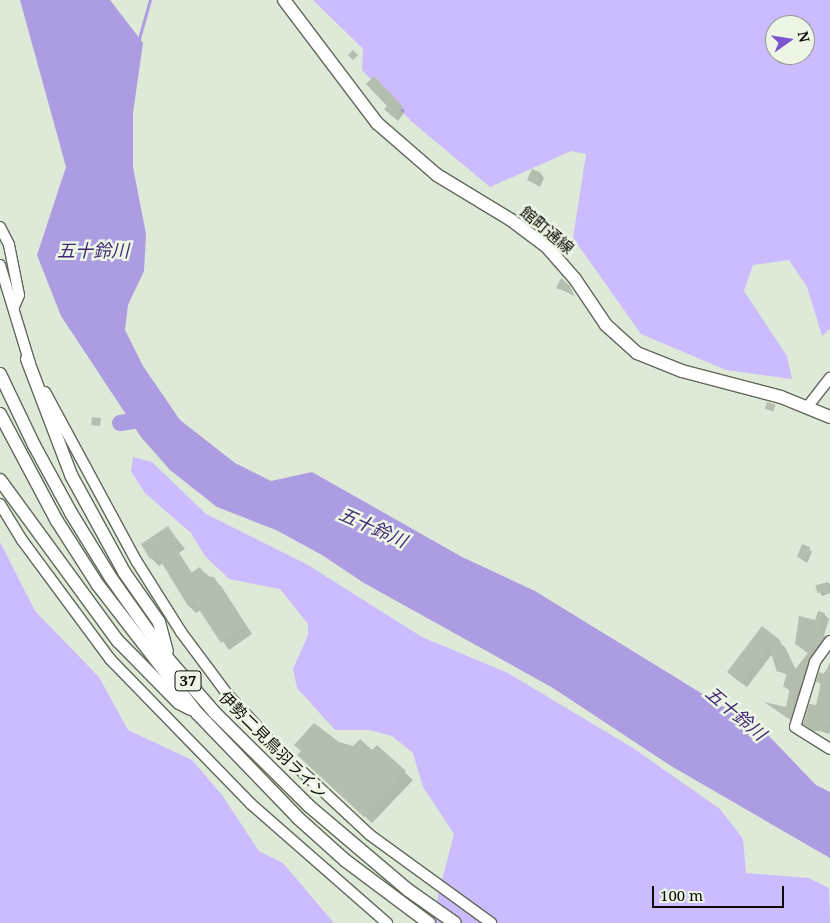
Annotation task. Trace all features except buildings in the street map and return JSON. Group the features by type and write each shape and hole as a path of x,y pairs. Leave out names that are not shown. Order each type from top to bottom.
{"main road":[{"name":"館町通線","path":"284,0 346,85 388,134 437,175 511,220 547,247 575,280 606,325 637,353 682,371 760,390 808,406 830,417"},
{"path":"27,359 70,475 124,572 159,622 169,660"},
{"name":"伊勢二見鳥羽ライン","path":"0,374 34,446 71,513 111,578 169,660 215,712 309,806 408,890 455,923"},
{"name":"伊勢二見鳥羽ライン","path":"0,414 57,521 98,585 197,713 298,818 346,861 429,923"},
{"path":"0,480 118,641 179,703 197,713"}],"street":[{"path":"0,227 9,245 19,295 14,307"},
{"path":"0,265 14,307 27,359 137,562 180,632 228,695 280,751 370,835 491,923"},
{"path":"808,406 812,397 830,378"},
{"path":"0,504 22,540 110,659 258,810 387,923"},
{"path":"830,641 815,662 795,727 830,749"}],"shaded area":[{"path":"313,0 830,0 830,329 822,336 807,287 789,260 753,265 744,291 787,356 792,379 726,370 641,334 573,238 586,154 571,151 490,187 412,122 362,70 363,49"},
{"path":"133,457 152,462 206,514 308,565 422,637 508,673 633,748 720,809 743,839 746,873 809,878 829,888 830,923 431,923 454,834 423,787 413,753 392,736 370,730 335,730 297,688 293,669 308,635 308,624 280,589 229,579 205,556 191,533 145,493 131,471"},
{"path":"0,542 35,611 99,677 128,730 192,760 222,795 259,851 283,863 334,923 0,923"}],"water":[{"name":"五十鈴川","path":"20,0 110,0 143,43 133,113 133,167 146,234 144,271 128,305 125,330 143,366 180,420 235,463 271,481 312,472 462,557 535,591 766,733 816,785 830,792 830,858 671,766 553,688 364,583 322,555 276,530 217,507 170,470 141,437 61,316 37,255 66,167"}],"waterway":[{"path":"138,42 150,0"},
{"path":"120,423 147,419"}]}
